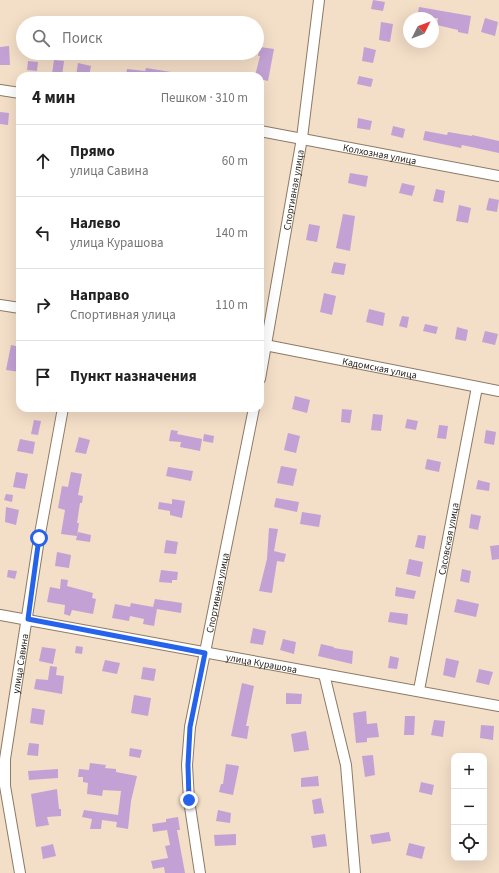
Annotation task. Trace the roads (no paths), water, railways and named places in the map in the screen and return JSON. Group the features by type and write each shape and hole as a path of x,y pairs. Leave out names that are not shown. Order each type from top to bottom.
{"street":[{"name":"Спортивная улица","path":"264,340 302,138 319,0"},
{"path":"0,90 16,92"},
{"name":"Колхозная улица","path":"264,132 499,176"},
{"path":"0,305 16,307"},
{"name":"Кадомская улица","path":"264,345 499,391"},
{"name":"Сасовская улица","path":"419,690 477,387"},
{"name":"улица Савина","path":"20,873 6,786 5,759 8,730 28,619 39,538 62,412"},
{"name":"Спортивная улица","path":"200,873 189,800 188,765 190,727 253,412"},
{"name":"улица Курашова","path":"0,615 205,653 419,690 499,706"},
{"path":"324,674 346,765 355,873"}]}
